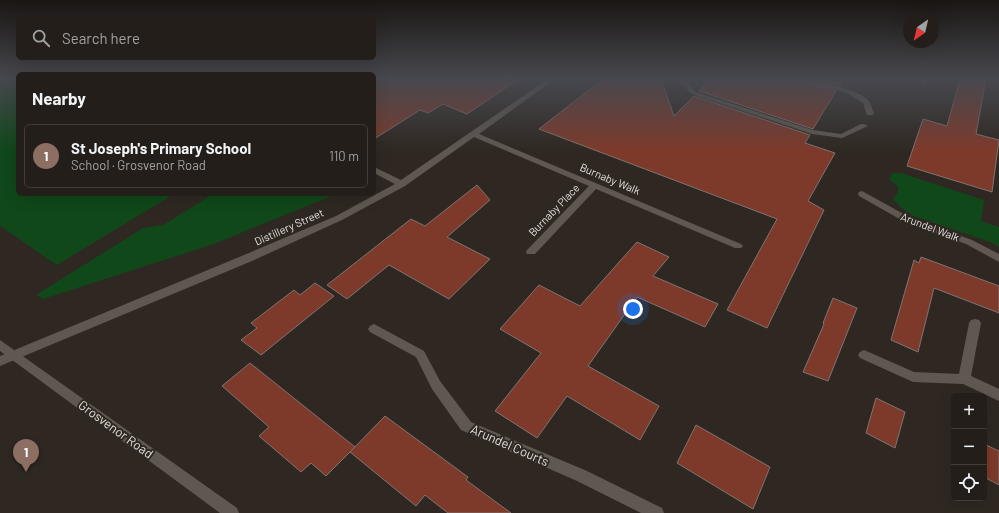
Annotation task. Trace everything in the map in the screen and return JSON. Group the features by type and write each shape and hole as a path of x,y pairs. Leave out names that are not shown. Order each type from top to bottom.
{"street":[{"name":"Distillery Street","path":"0,361 50,341 68,331 248,258 339,218 402,184 517,103"},
{"path":"724,103 812,132 842,136 864,126"},
{"path":"866,103 870,113"},
{"name":"Burnaby Walk","path":"472,134 738,246"},
{"path":"376,171 402,184"},
{"name":"Burnaby Place","path":"531,252 595,185"},
{"name":"Arundel Walk","path":"862,194 906,219 969,242 999,258"},
{"path":"964,379 975,323"},
{"name":"Arundel Courts","path":"374,329 420,354 436,385 466,426 582,476 657,513"},
{"name":"Grosvenor Road","path":"0,345 232,513"},
{"path":"864,355 913,376 964,379 999,395"}],"green space":[{"path":"0,103 16,103 16,196 171,196 57,265 0,226"},
{"path":"893,173 901,173 984,200 981,221 999,227 999,247 993,243 913,216 904,210 893,199 898,193 898,187 889,179"},
{"path":"331,196 214,244 43,299 36,295 143,228 163,225 208,197"}],"building":[{"path":"376,103 483,103 467,114 443,104 428,113 420,110 376,138"},
{"path":"572,103 669,103 674,116 687,103 715,103 810,135 805,143 835,153 808,201 824,210 767,328 727,310 777,219 539,129"},
{"path":"735,103 829,103 813,129"},
{"path":"953,103 982,103 976,134 999,140 992,192 907,166 923,119 947,126"},
{"path":"477,185 490,200 447,237 490,259 449,299 389,265 347,299 327,285 411,219 425,226"},
{"path":"637,242 669,257 653,276 718,304 705,327 637,297 588,366 659,406 640,440 567,396 537,438 495,411 541,353 500,329 539,285 580,306"},
{"path":"921,257 999,286 999,313 934,288 918,352 891,340 914,260 919,263"},
{"path":"315,283 334,296 261,355 241,340 257,328 251,323 294,290 300,295"},
{"path":"833,298 857,308 828,381 803,372 824,324 823,323"},
{"path":"250,363 355,447 326,476 311,463 301,472 259,436 269,427 222,386"},
{"path":"876,398 905,412 895,448 866,433"},
{"path":"385,416 468,477 466,480 511,513 448,513 425,495 416,506 350,452"},
{"path":"696,425 770,467 753,509 677,463"},
{"path":"987,445 999,451 999,485 987,479"}],"place":[{"name":"St Joseph's Primary School","path":"26,472"}]}
